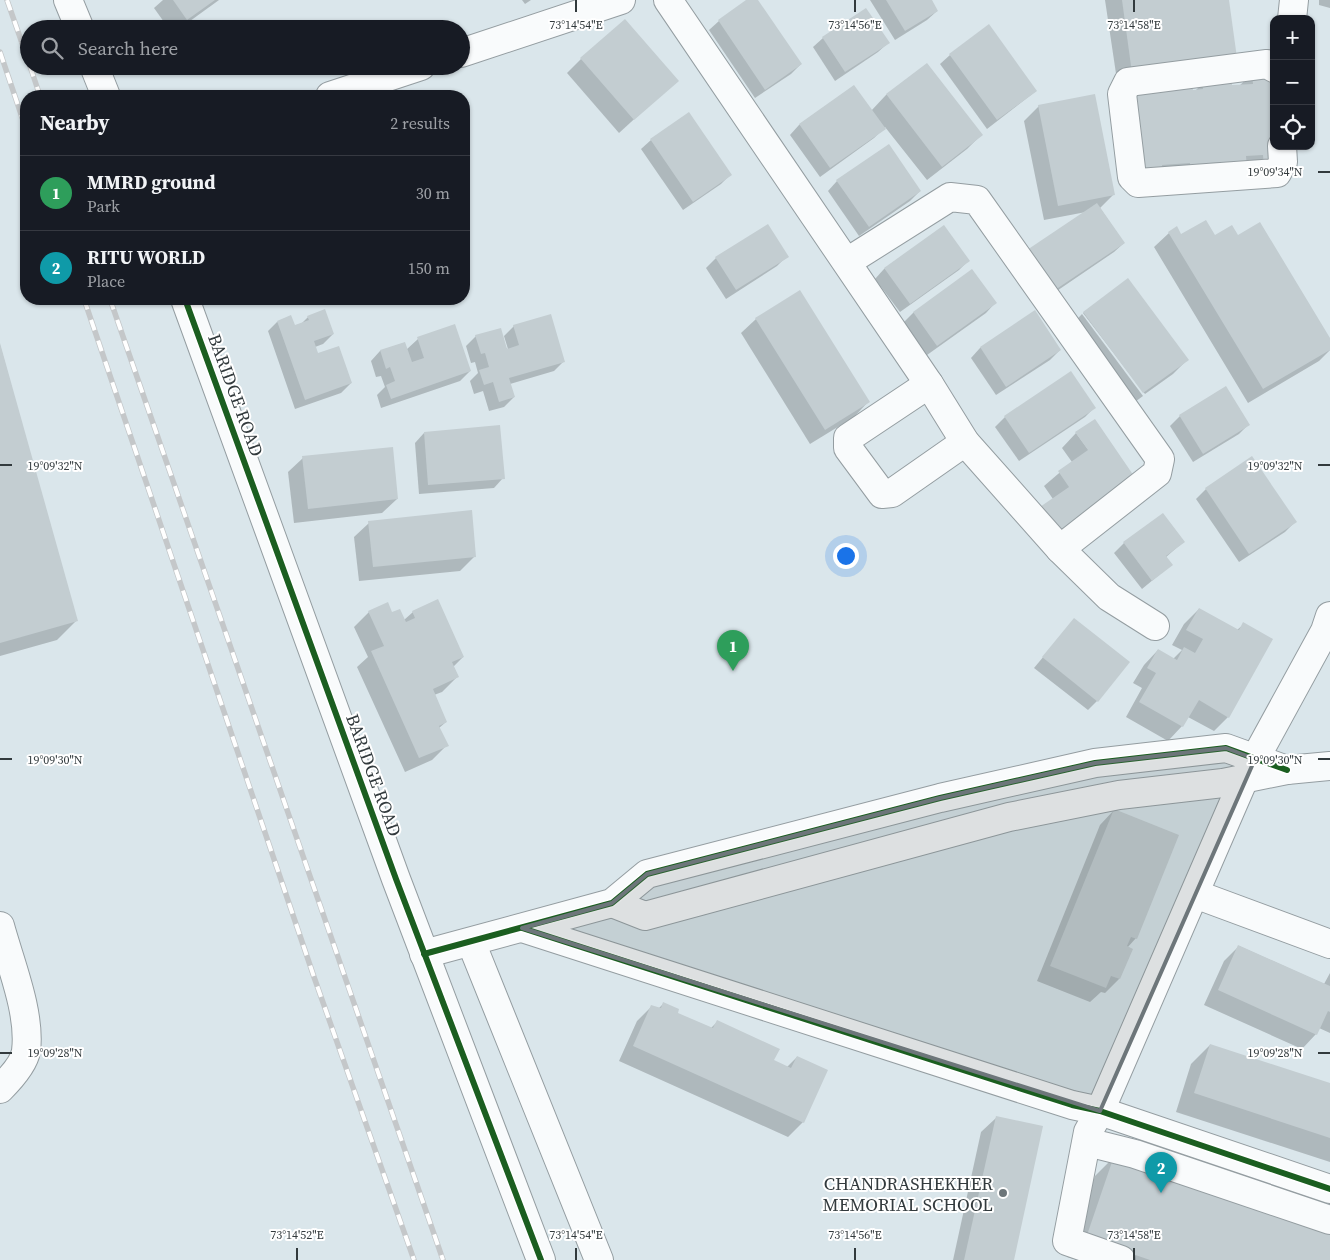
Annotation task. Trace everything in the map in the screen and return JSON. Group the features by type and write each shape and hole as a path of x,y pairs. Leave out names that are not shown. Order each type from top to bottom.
{"street":[{"path":"68,0 76,20"},
{"path":"470,50 621,0"},
{"path":"668,0 929,384 965,442 1060,549 1109,597 1155,626"},
{"path":"1292,15 1294,0"},
{"path":"1270,66 1267,64 1128,82 1122,94 1132,177 1138,183 1278,173 1283,162 1282,150"},
{"path":"98,75 104,90"},
{"path":"348,90 394,75"},
{"path":"847,262 950,197 976,200 1160,459 1157,473 1060,549"},
{"name":"BARIDGE ROAD","path":"187,305 424,954 541,1260"},
{"path":"929,384 848,438 848,448 882,494 892,493 965,442"},
{"path":"1121,1260 1064,1251 1088,1132 1100,1111 1250,769 1325,631 1330,616"},
{"path":"424,954 612,903 647,874 940,798 1095,763 1226,748 1250,769"},
{"path":"612,903 645,916 1009,817 1250,769 1288,770 1330,766"},
{"path":"1194,894 1330,944"},
{"path":"0,926 24,1015 26,1053 10,1079 0,1089"},
{"path":"522,928 1072,1105 1100,1111 1330,1189"},
{"path":"471,942 599,1260"},
{"path":"1086,1142 1135,1154 1330,1220"}],"highlighted area":[{"path":"1226,748 1255,759 1100,1111 522,928 612,903 647,874 940,798 1095,763"}],"building":[{"path":"173,0 215,0 187,20"},
{"path":"746,0 758,0 802,64 765,90 718,20"},
{"path":"886,0 932,0 938,11 905,31"},
{"path":"1122,0 1229,0 1237,58 1132,73"},
{"path":"866,8 890,43 845,72 822,37"},
{"path":"625,19 679,81 634,120 580,58"},
{"path":"989,24 1037,91 997,120 949,54"},
{"path":"927,63 983,135 942,167 886,94"},
{"path":"1270,69 1270,150 1275,150 1264,167 1263,155 1246,156 1247,168 1225,169 1225,162 1209,163 1210,170 1190,171 1190,163 1162,165 1163,172 1141,173 1129,92 1177,90 1176,83 1192,82 1193,90 1203,89 1202,82 1232,80 1232,85 1253,84 1252,72"},
{"path":"854,85 886,129 830,168 799,124"},
{"path":"1095,94 1115,195 1058,206 1038,105"},
{"path":"689,112 732,175 693,202 650,139"},
{"path":"889,144 921,191 869,227 836,180"},
{"path":"1097,203 1125,243 1055,290 1027,250"},
{"path":"1206,220 1215,235 1232,225 1238,235 1260,222 1330,338 1330,350 1263,389 1168,232 1177,226 1181,234"},
{"path":"768,224 789,257 736,290 715,257"},
{"path":"944,225 970,261 910,304 884,268"},
{"path":"972,269 997,303 937,346 913,312"},
{"path":"1128,278 1189,360 1143,393 1083,312"},
{"path":"800,290 870,402 825,430 755,318"},
{"path":"325,309 334,334 314,341 318,353 339,346 352,383 305,400 277,321 291,315 295,325 309,320 307,316"},
{"path":"1035,310 1061,350 1006,387 980,347"},
{"path":"551,314 565,362 509,378 515,397 499,402 493,382 484,385 479,370 489,367 485,353 481,354 475,335 501,328 507,349 519,345 513,325"},
{"path":"455,324 471,371 391,399 386,385 395,381 390,367 386,369 380,350 405,342 412,362 424,358 417,337"},
{"path":"0,343 78,621 0,643"},
{"path":"1071,371 1096,408 1029,453 1004,416"},
{"path":"1226,386 1250,425 1203,454 1179,415"},
{"path":"1095,419 1136,479 1055,534 1037,509 1069,487 1058,471 1088,450 1075,432"},
{"path":"500,425 505,479 428,485 424,432"},
{"path":"393,447 398,499 308,509 302,456"},
{"path":"1252,456 1297,522 1249,554 1205,488"},
{"path":"472,510 476,557 373,567 368,521"},
{"path":"1163,513 1185,542 1166,556 1173,565 1152,581 1123,542"},
{"path":"438,599 464,657 452,662 459,677 433,689 447,722 439,726 449,746 419,758 371,651 384,646 368,611 388,602 392,612 400,609 406,622 415,618 412,611"},
{"path":"1199,608 1239,630 1243,622 1273,639 1229,718 1199,700 1183,727 1139,702 1156,673 1147,668 1158,649 1177,660 1184,647 1195,653 1203,639 1186,630"},
{"path":"1074,618 1130,662 1098,702 1042,657"},
{"path":"1114,809 1179,835 1137,939 1131,937 1127,946 1133,949 1120,979 1111,976 1106,988 1050,966"},
{"path":"1238,945 1330,986 1330,1012 1328,1011 1317,1035 1218,990"},
{"path":"663,1002 679,1009 678,1013 713,1028 717,1020 780,1049 774,1060 791,1068 797,1056 828,1070 804,1123 633,1046 651,1005 661,1008"},
{"path":"1210,1044 1330,1083 1330,1138 1194,1093"},
{"name":"CHANDRASHEKHER MEMORIAL SCHOOL","path":"996,1116 1043,1126 1014,1260 964,1260"},
{"path":"1114,1156 1330,1230 1330,1260 1150,1260 1086,1238"}],"railway":[{"path":"7,0 20,37"},
{"path":"0,52 20,111"},
{"path":"33,75 38,90"},
{"path":"86,305 314,977 414,1260"},
{"path":"112,305 443,1260"}],"cycle path":[{"path":"187,305 396,879 541,1260"},
{"path":"424,954 612,903 647,874 940,798 1095,763 1226,748 1287,770"},
{"path":"522,928 1072,1105 1100,1111 1330,1189"}],"place":[{"name":"MMRD ground","path":"733,671"},
{"name":"CHANDRASHEKHER MEMORIAL SCHOOL","path":"1003,1193"},
{"name":"RITU WORLD","path":"1161,1193"}]}
